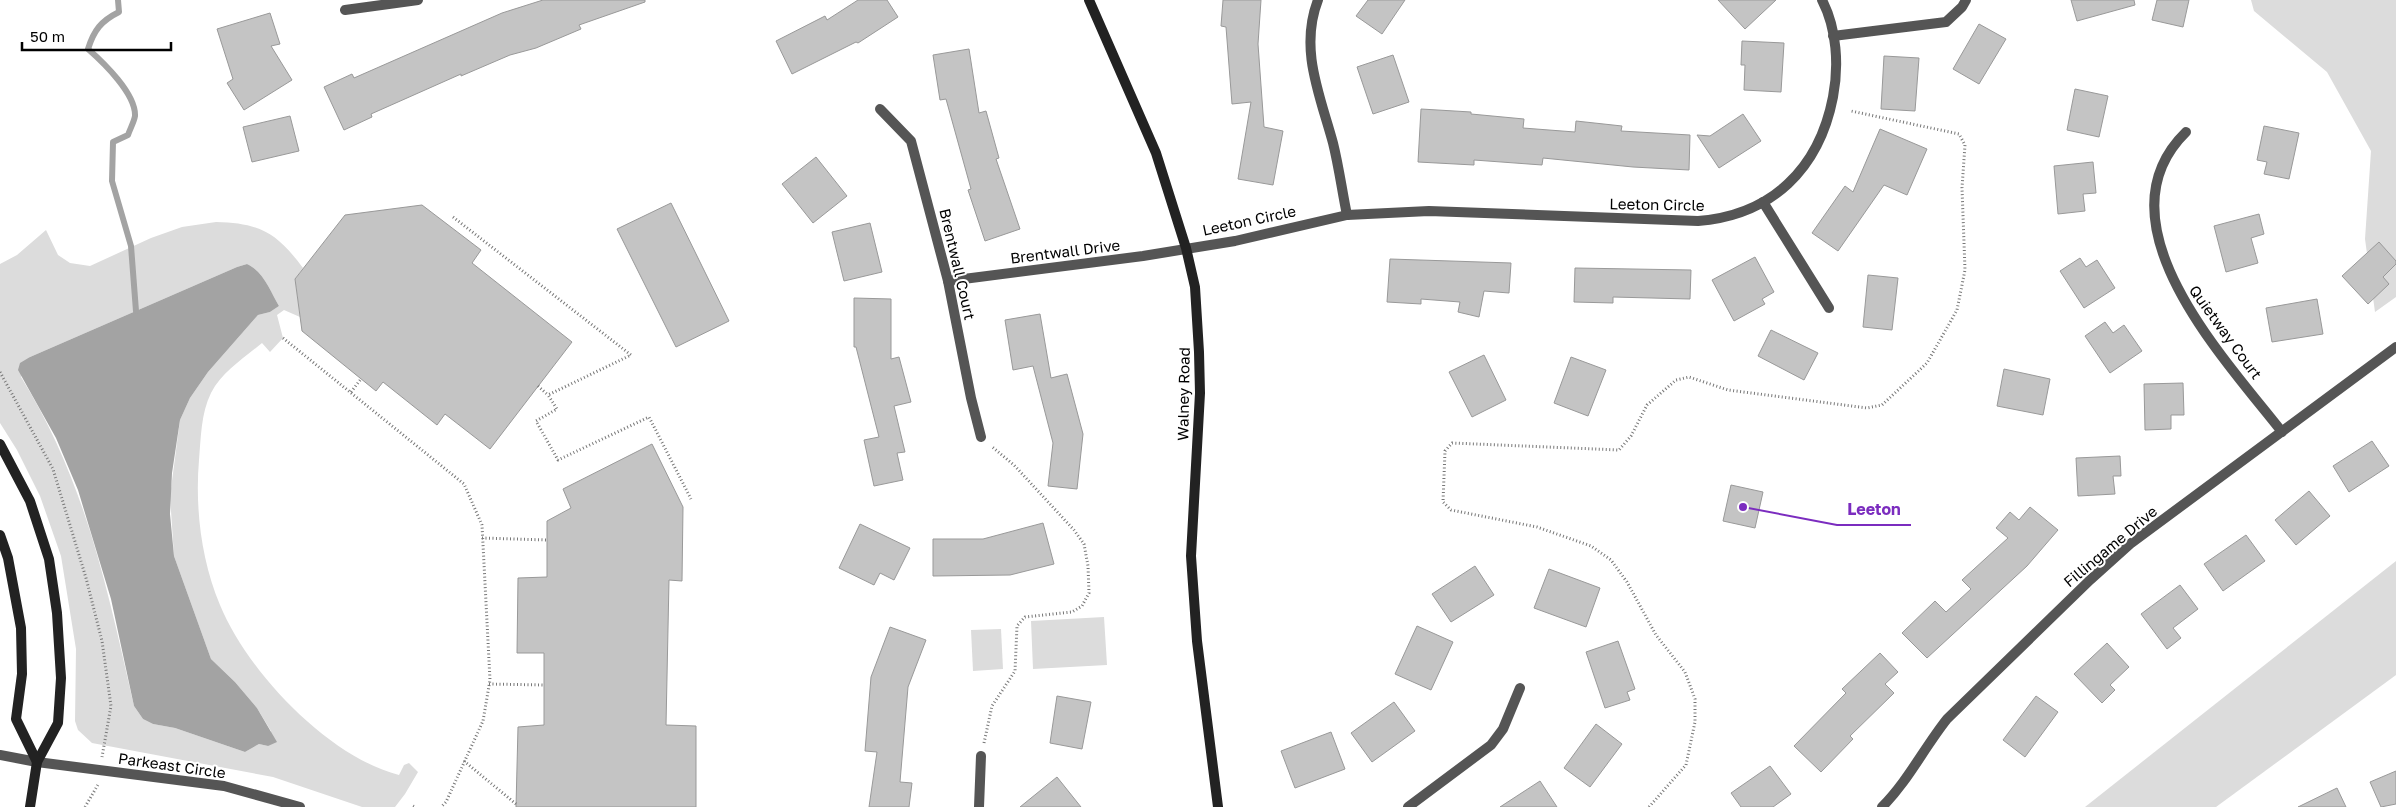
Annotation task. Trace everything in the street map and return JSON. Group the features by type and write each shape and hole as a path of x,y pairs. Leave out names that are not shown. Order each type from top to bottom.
{"main road":[{"name":"Walney Road","path":"1090,0 1156,153 1186,248 1194,287 1200,352 1200,393 1191,556 1202,688 1218,807"},
{"path":"0,444 30,501 49,559 57,614 61,678 58,723 37,762 30,807"},
{"path":"0,535 8,558 22,628 22,674 16,719 37,762"}],"street":[{"path":"345,10 418,0"},
{"path":"1318,0 1311,29 1312,75 1333,144 1348,215"},
{"name":"Leeton Circle","path":"1186,248 1235,241 1348,215 1429,210 1698,221 1726,218 1748,210 1789,184 1806,165 1820,142 1829,118 1835,85 1836,59 1833,36 1822,0"},
{"path":"1833,36 1946,22 1962,7 1966,0"},
{"name":"Brentwall Court","path":"880,109 911,141 948,281 971,398 981,437"},
{"name":"Quietway Court","path":"2186,132 2172,146 2161,164 2155,184 2155,215 2166,265 2185,303 2282,432"},
{"path":"1763,202 1830,308"},
{"name":"Brentwall Drive","path":"948,281 1143,256 1186,248"},
{"name":"Fillingame Drive","path":"1882,807 1902,785 1928,743 1947,719 2090,580 2130,544 2396,347"},
{"path":"1408,807 1477,758 1491,745 1503,729 1520,688"},
{"name":"Parkeast Circle","path":"0,755 37,762 224,786 300,807"},
{"path":"979,807 982,756"}],"path":[{"path":"1649,807 1686,765 1695,722 1695,707 1685,672 1656,635 1627,582 1611,560 1591,546 1537,527 1451,510 1443,502 1445,452 1452,444 1619,450 1631,436 1647,405 1676,380 1689,377 1728,390 1867,408 1882,405 1927,363 1957,310 1965,270 1962,188 1965,145 1959,134 1851,111"},
{"path":"453,217 631,354 548,396"},
{"path":"283,338 464,484 482,525 489,684 483,721 446,802 441,807"},
{"path":"0,372 53,469 86,578 102,641 111,706 98,787 85,807"},
{"path":"350,392 361,379"},
{"path":"538,386 557,409 536,420 558,460 649,417 691,499"},
{"path":"981,437 1014,465 1084,544 1089,593 1082,606 1072,612 1025,617 1017,626 1015,671 992,706 982,756"},
{"path":"482,538 547,540"},
{"path":"489,684 544,685"},
{"path":"464,761 516,804"}],"shaded area":[{"path":"2251,0 2396,0 2396,297 2375,312 2365,239 2371,151 2327,72 2254,11"},
{"path":"216,222 256,228 276,238 303,268 295,279 300,317 284,310 277,315 283,338 270,352 262,343 227,372 211,393 205,409 198,478 199,515 204,552 213,588 233,631 249,657 293,708 318,731 345,750 372,765 399,775 404,765 409,763 418,772 395,807 362,807 273,777 92,743 78,730 75,721 76,649 61,556 40,496 17,450 0,423 0,264 17,255 46,230 58,255 70,263 90,266 151,238 182,227","holes":["247,264 253,267 266,282 279,306 270,312 258,315 208,372 190,398 180,420 170,496 174,556 211,659 235,682 257,708 271,731 268,746 259,744 245,752 175,728 153,724 143,719 134,706 104,578 78,496 43,416 21,377 30,357 237,267"]},
{"path":"247,264 253,267 262,277 279,306 270,312 258,315 208,372 190,398 180,420 172,473 170,514 174,556 211,659 235,682 257,708 277,742 268,746 259,744 245,752 175,728 153,724 143,719 134,706 111,599 78,490 56,438 18,370 20,363 30,357"},
{"path":"2396,561 2396,675 2216,807 2085,807"},
{"path":"1104,617 1107,665 1033,669 1031,621"},
{"path":"1001,629 1003,669 973,671 971,630"}],"building":[{"path":"543,0 645,0 645,2 579,25 581,29 536,48 510,55 461,76 461,74 371,114 372,117 344,130 324,87 352,74 354,78 502,13"},
{"path":"858,0 887,0 898,17 858,43 856,42 792,74 776,41 825,16 827,20"},
{"path":"1223,0 1261,0 1258,44 1264,127 1283,131 1273,185 1238,179 1251,102 1232,104 1226,27 1221,26"},
{"path":"1368,0 1405,0 1382,34 1356,16"},
{"path":"1718,0 1776,0 1745,29"},
{"path":"2071,0 2134,0 2135,5 2077,21"},
{"path":"2157,0 2189,0 2183,27 2152,20"},
{"path":"270,13 280,44 271,46 292,80 244,110 227,83 233,79 217,29"},
{"path":"1979,24 2006,39 1979,84 1953,69"},
{"path":"1742,41 1784,43 1781,92 1744,90 1745,65 1741,65"},
{"path":"969,49 979,113 986,111 999,158 996,159 1020,229 985,241 968,190 971,189 946,99 940,100 933,55"},
{"path":"1393,55 1409,102 1373,114 1357,67"},
{"path":"1884,56 1919,58 1915,111 1881,109"},
{"path":"2075,89 2108,96 2099,137 2067,130"},
{"path":"1421,109 1471,112 1471,114 1524,119 1523,128 1575,132 1576,121 1622,126 1621,131 1690,135 1689,170 1633,167 1543,158 1542,165 1474,160 1474,165 1418,162"},
{"path":"1743,114 1761,141 1719,168 1697,135 1710,136"},
{"path":"290,116 299,151 252,162 243,127"},
{"path":"2264,126 2299,133 2289,179 2264,174 2267,162 2257,160"},
{"path":"1880,129 1927,149 1907,195 1884,185 1838,251 1812,233 1845,186 1853,192"},
{"path":"816,157 847,196 813,223 782,184"},
{"path":"2093,162 2096,193 2083,194 2085,211 2058,214 2054,166"},
{"path":"671,203 729,321 676,347 617,229"},
{"path":"422,205 481,250 472,263 572,342 490,449 445,414 437,425 383,382 376,391 302,331 295,279 345,215"},
{"path":"2259,214 2264,234 2251,238 2258,263 2226,272 2214,226"},
{"path":"870,223 882,272 844,281 832,232"},
{"path":"2379,242 2396,261 2396,264 2383,277 2389,284 2368,304 2342,276"},
{"path":"1755,257 1774,292 1762,299 1765,304 1734,321 1712,280"},
{"path":"2080,258 2086,267 2097,260 2115,288 2084,308 2060,271"},
{"path":"1390,259 1511,263 1509,293 1484,291 1479,317 1458,312 1460,302 1421,299 1421,304 1387,302"},
{"path":"1575,268 1691,270 1690,299 1613,297 1613,303 1574,302"},
{"path":"1868,275 1898,278 1892,330 1863,327"},
{"path":"854,298 891,299 891,359 899,357 911,402 894,406 905,452 897,453 903,480 874,486 864,440 879,437 856,347 854,347"},
{"path":"2317,299 2323,334 2272,342 2266,308"},
{"path":"1040,314 1051,378 1067,374 1083,434 1077,489 1048,486 1053,443 1033,366 1013,370 1005,320"},
{"path":"2105,322 2113,333 2124,325 2142,351 2110,373 2085,336"},
{"path":"1771,330 1818,353 1804,380 1758,356"},
{"path":"1484,355 1506,400 1472,417 1449,372"},
{"path":"1571,357 1606,370 1588,416 1554,403"},
{"path":"2004,369 2050,379 2043,415 1997,406"},
{"path":"2183,383 2184,415 2171,415 2171,429 2145,430 2144,384"},
{"path":"2372,441 2389,466 2349,492 2333,466"},
{"path":"652,444 683,507 682,581 669,580 666,725 696,726 696,807 516,807 518,727 544,725 544,653 517,653 518,578 547,577 547,521 571,508 563,489"},
{"path":"2120,456 2121,476 2113,476 2115,494 2078,496 2076,458"},
{"path":"1731,485 1763,492 1755,528 1723,521"},
{"path":"2309,491 2330,516 2296,545 2275,520"},
{"path":"2030,507 2058,530 2027,566 1927,658 1902,633 1935,601 1946,612 1971,589 1962,580 2008,538 1996,528 2010,512 2019,520"},
{"path":"1043,523 1054,564 1010,575 933,576 933,539 983,539"},
{"path":"860,524 910,548 894,580 880,573 874,585 839,568"},
{"path":"2246,535 2265,561 2223,591 2204,564"},
{"path":"1475,566 1494,595 1451,622 1432,594"},
{"path":"1549,569 1600,588 1586,627 1534,608"},
{"path":"2180,585 2198,609 2173,628 2181,638 2167,649 2141,614"},
{"path":"1417,626 1453,642 1431,690 1395,674"},
{"path":"890,627 926,640 908,687 900,782 912,783 909,807 869,807 877,752 865,751 871,677"},
{"path":"1618,641 1635,689 1627,692 1630,700 1605,708 1586,652"},
{"path":"2107,643 2129,667 2110,685 2115,690 2102,703 2074,674"},
{"path":"1880,653 1898,672 1885,684 1894,693 1850,736 1853,739 1821,772 1794,746 1846,693 1842,689"},
{"path":"1057,696 1091,702 1082,749 1050,743"},
{"path":"2036,696 2058,712 2025,757 2003,740"},
{"path":"1394,702 1415,731 1372,762 1351,733"},
{"path":"1596,724 1622,744 1590,787 1564,768"},
{"path":"1331,732 1345,769 1295,788 1281,751"},
{"path":"1770,766 1791,794 1773,807 1741,807 1731,793"},
{"path":"2396,771 2396,804 2381,807 2370,782"},
{"path":"1057,777 1081,807 1020,807"},
{"path":"1540,781 1557,807 1500,807"},
{"path":"2337,788 2346,807 2298,807"}],"waterway":[{"path":"118,0 119,12 107,19 99,27 88,49 118,80 134,107 134,121 128,135 113,142 112,181 131,246 136,311"}],"place":[{"name":"Leeton","path":"1743,507"}]}
